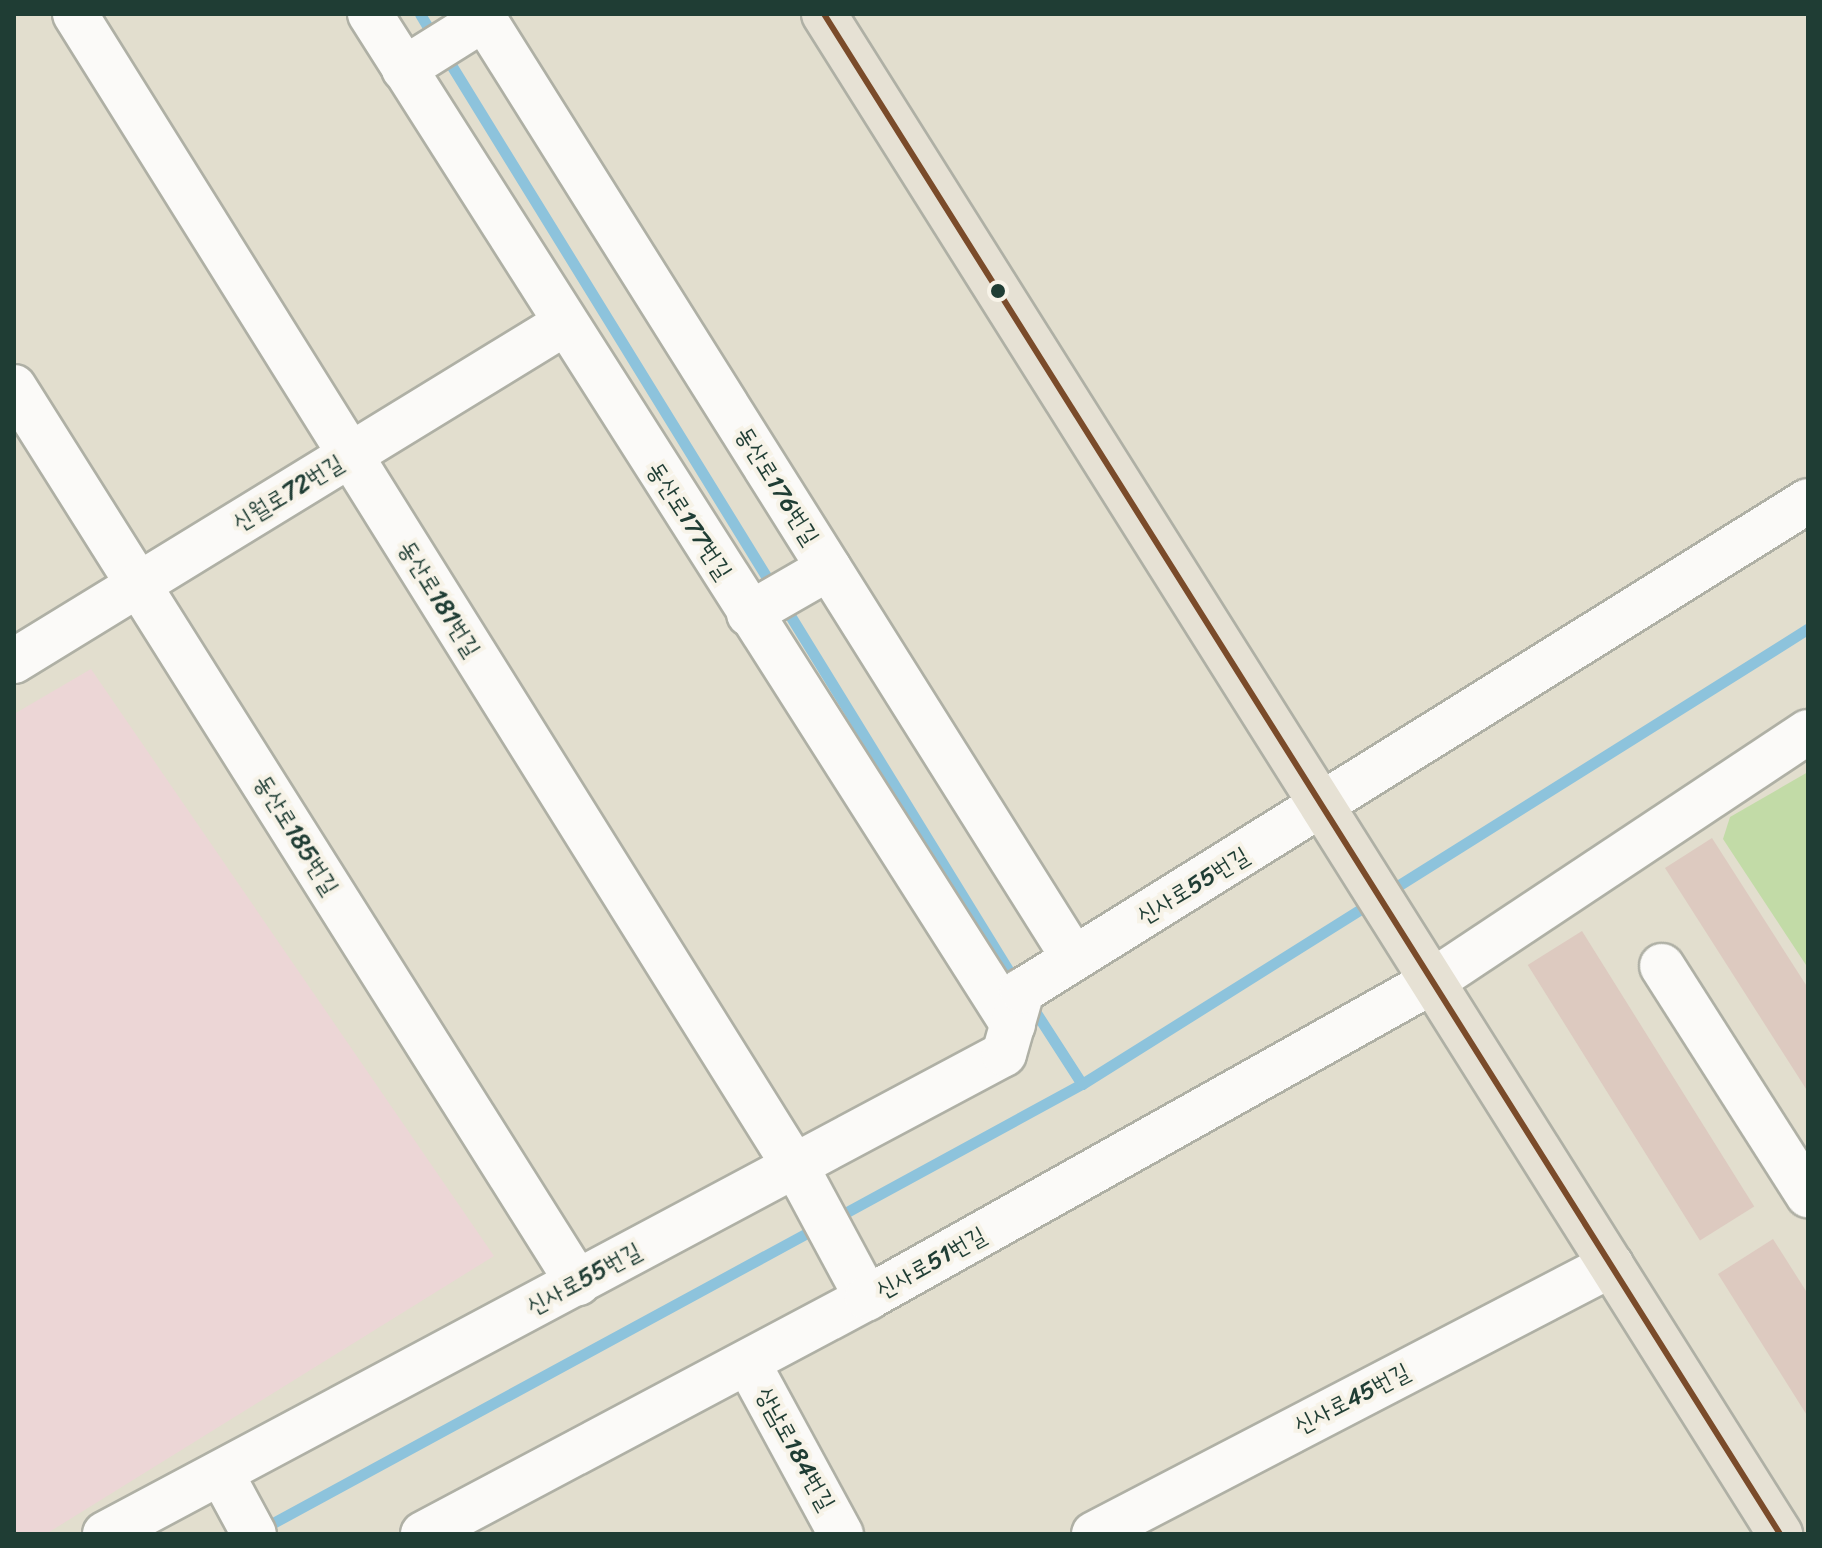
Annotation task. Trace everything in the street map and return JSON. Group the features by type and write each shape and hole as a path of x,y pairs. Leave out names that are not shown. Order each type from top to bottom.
{"main road":[{"path":"824,14 1780,1534"}],"street":[{"name":"동산로181번길","path":"75,14 798,1175 861,1289"},
{"name":"동산로177번길","path":"370,14 413,63 562,325 1017,1008"},
{"path":"413,63 479,19"},
{"name":"동산로176번길","path":"479,19 1068,961"},
{"name":"신월로72번길","path":"14,661 562,325"},
{"name":"동산로185번길","path":"14,387 578,1283"},
{"name":"신사로55번길","path":"105,1534 225,1479 578,1283 798,1175 1004,1054 1017,1008 1068,961 1335,824 1808,501"},
{"path":"754,612 823,571"},
{"name":"신사로51번길","path":"423,1534 748,1363 861,1289 1433,981 1608,858 1808,732"},
{"path":"1662,966 1808,1195"},
{"name":"신사로45번길","path":"1094,1534 1611,1265"},
{"name":"상남로184번길","path":"748,1363 841,1534"},
{"path":"225,1479 254,1534"}],"shaded area":[{"path":"91,669 494,1256 46,1534 14,1534 14,714"}],"green space":[{"path":"1808,772 1808,968 1723,839 1730,817"}],"building":[{"path":"1712,838 1808,988 1808,1092 1665,868"},
{"path":"1582,931 1754,1207 1700,1241 1528,965"},
{"path":"1773,1239 1808,1294 1808,1417 1718,1274"}],"waterway":[{"path":"420,14 436,41"},
{"path":"445,55 774,589"},
{"path":"783,604 1017,984"},
{"path":"1388,892 1808,629"},
{"path":"834,1219 1082,1084 1374,901"},
{"path":"1031,1005 1082,1084"},
{"path":"260,1530 818,1227"}],"transit line":[{"path":"824,14 1780,1534"}]}
